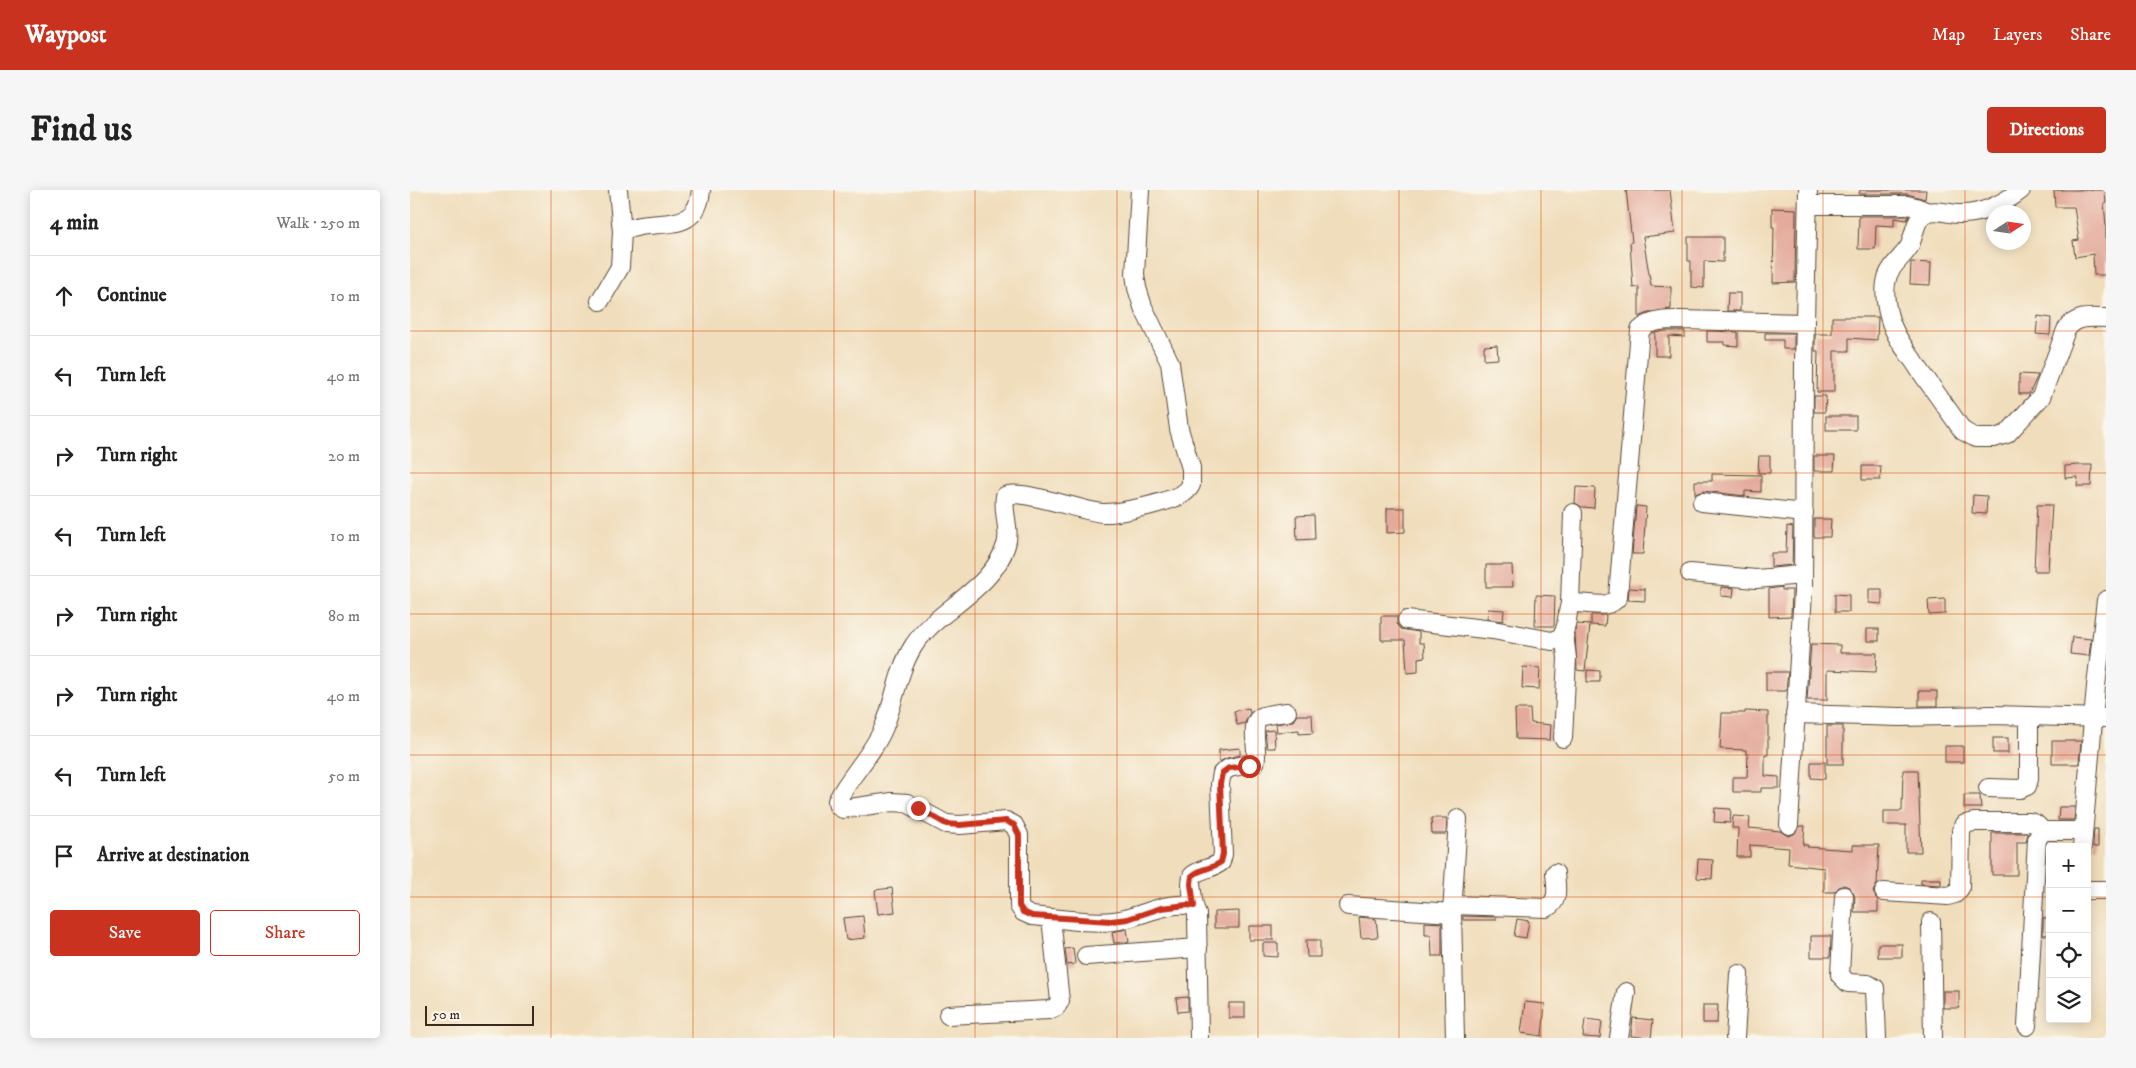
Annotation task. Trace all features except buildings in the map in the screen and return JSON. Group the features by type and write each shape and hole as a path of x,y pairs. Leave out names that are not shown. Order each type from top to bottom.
{"street":[{"path":"600,301 620,267 622,232 618,190"},
{"path":"622,232 630,228 678,222 690,217 697,210 700,203 701,190"},
{"path":"1140,190 1135,274 1137,288 1143,306 1170,362 1179,429 1191,468 1191,485 1184,494 1152,505 1104,513 1014,494 1005,496 1007,544 999,560 986,578 926,629 913,647 902,670 884,728 837,801 838,806 843,809 892,802 907,803 946,824 960,825 1006,821 1014,825 1019,835 1019,906 1023,912 1032,916 1111,921 1128,919 1161,908 1194,906"},
{"path":"2021,190 1996,206 1980,212 1961,214 1940,211 1928,212 1920,217 1908,248 1894,264 1888,276 1886,288 1888,312 1894,331 1905,348 1963,431 1976,438 1994,438 2007,434 2042,397 2066,330 2071,322 2078,318 2106,318"},
{"path":"1789,825 1803,576 1808,197 1907,205 1928,212"},
{"path":"1570,604 1576,602 1609,605 1615,602 1618,597 1640,330 1645,325 1660,321 1680,320 1805,323"},
{"path":"1702,502 1804,512"},
{"path":"1563,738 1567,658 1564,634 1570,604 1573,513"},
{"path":"1690,574 1756,579 1803,576"},
{"path":"1884,892 1948,896 1955,894 1960,888 1961,831 1965,824 1974,822 2030,822 2036,824 2043,831 2082,839 2100,718 2106,600"},
{"path":"1407,620 1493,630 1552,641 1559,640 1564,634"},
{"path":"1199,1038 1197,914 1191,884 1192,876 1200,870 1216,866 1221,862 1223,854 1220,784 1222,773 1229,768 1255,763 1258,757 1254,730 1256,721 1261,716 1287,712"},
{"path":"1795,714 1900,717 2029,716 2100,718"},
{"path":"1988,788 2020,789 2027,786 2030,779 2029,716"},
{"path":"1455,1038 1452,909 1458,819"},
{"path":"2027,1026 2037,839 2043,831"},
{"path":"1348,906 1452,909 1546,908 1552,905 1556,897 1555,873"},
{"path":"2091,890 2106,890"},
{"path":"1844,896 1840,975 1848,983 1868,984 1875,988 1876,1038"},
{"path":"948,1015 1049,1010 1056,1007 1060,1001 1051,918"},
{"path":"1931,922 1933,1038"},
{"path":"1086,956 1198,948"},
{"path":"1735,1038 1739,974"},
{"path":"1619,1038 1626,992"}],"route":[{"path":"918,808 946,824 960,825 1006,821 1014,825 1019,835 1019,906 1023,912 1032,916 1087,921 1128,919 1161,908 1194,906 1191,884 1192,876 1200,870 1216,866 1221,862 1223,854 1220,784 1222,773 1229,768 1249,766"}]}
